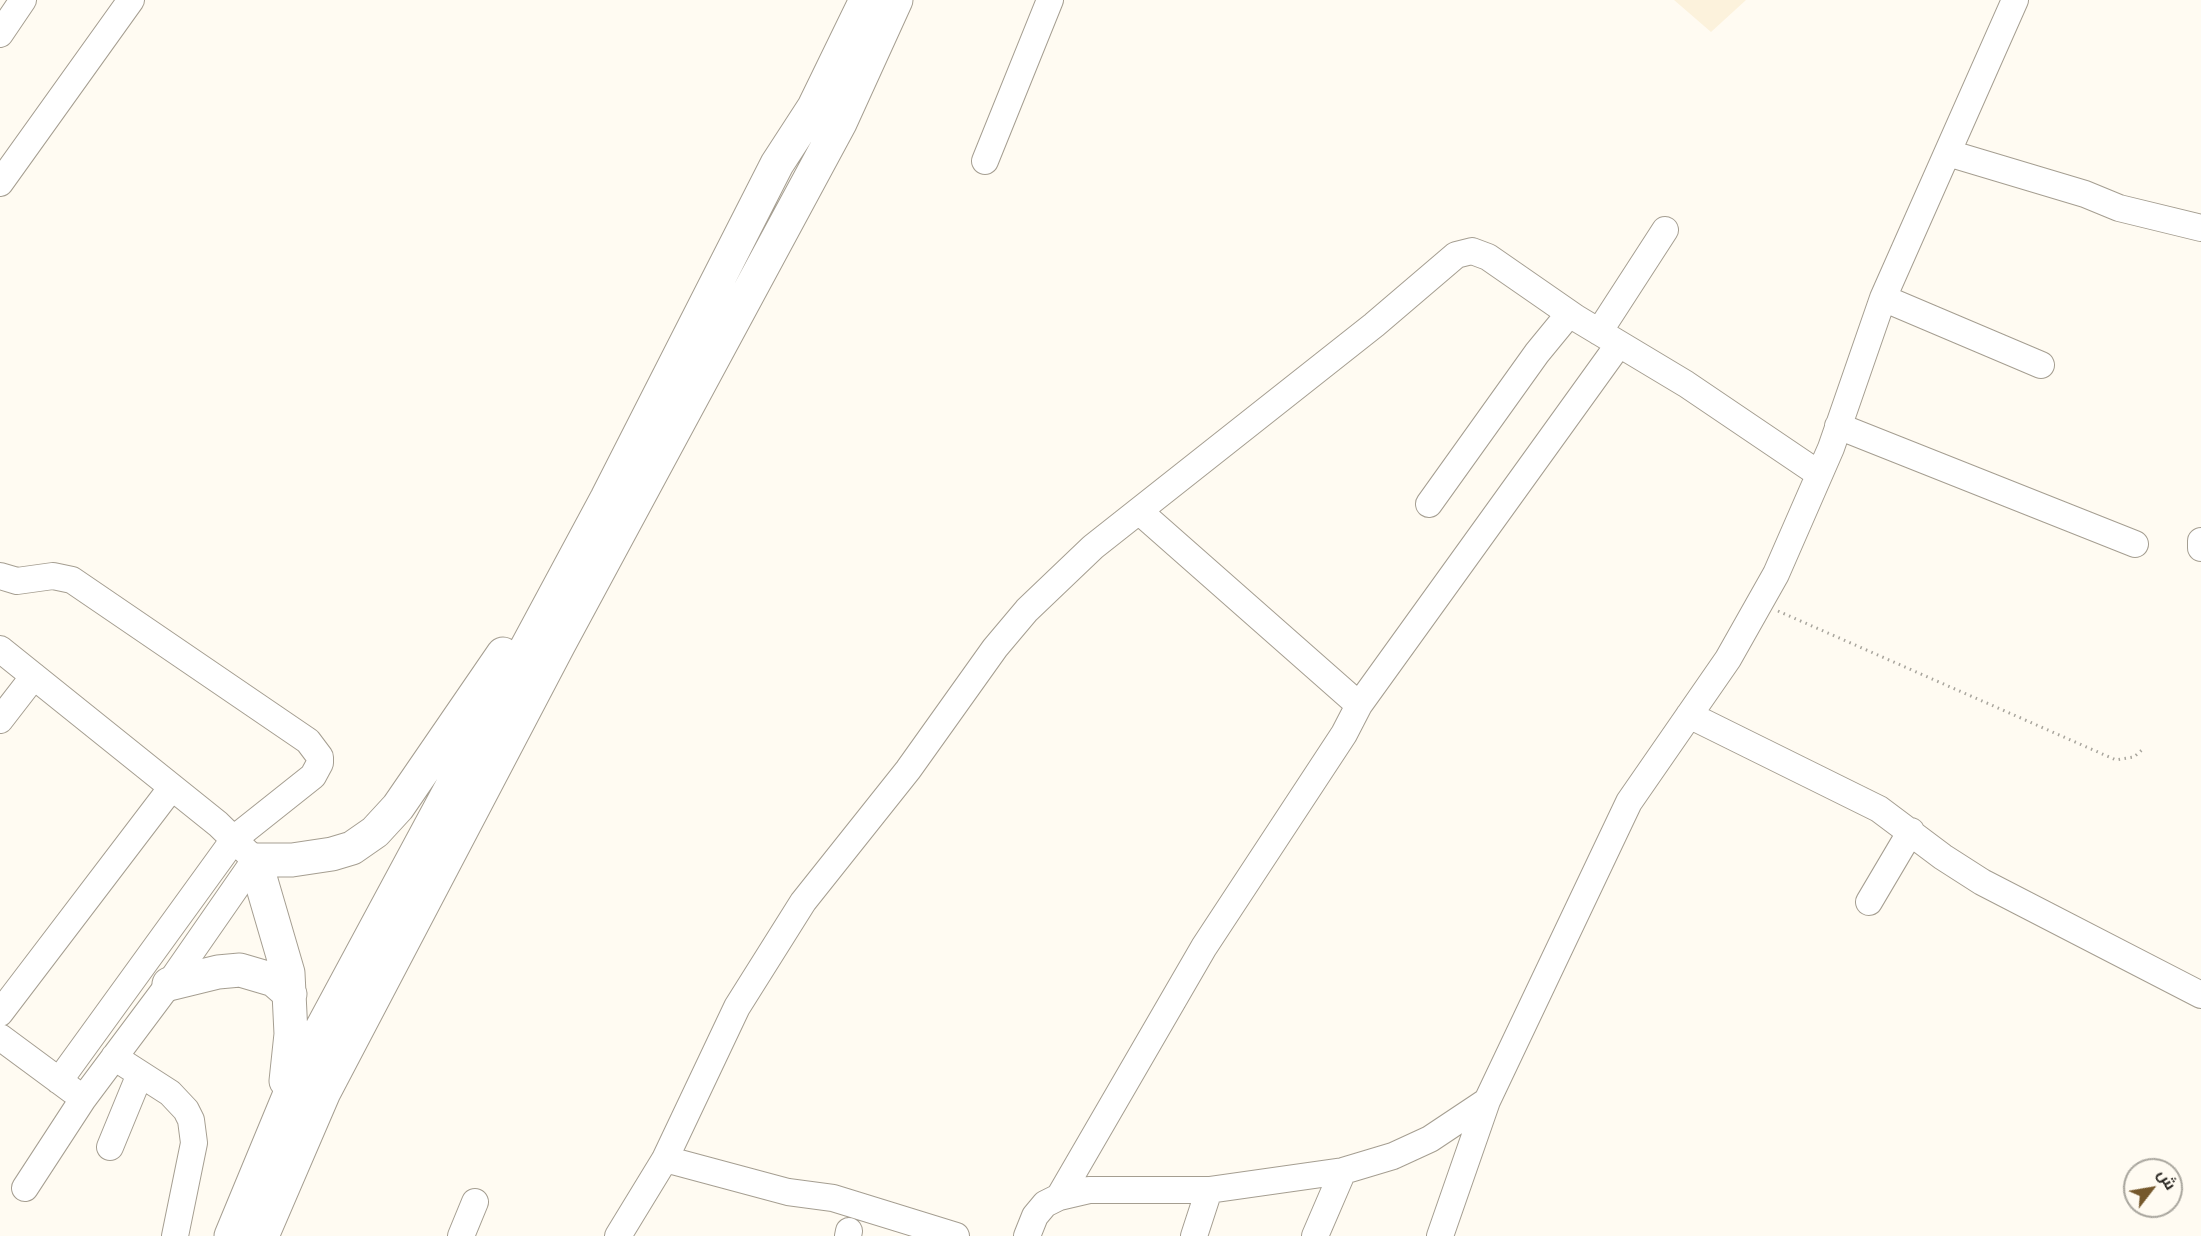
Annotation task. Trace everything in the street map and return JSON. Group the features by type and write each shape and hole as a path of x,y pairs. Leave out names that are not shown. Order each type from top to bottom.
{"highway":[{"path":"231,1236 301,1067 573,562 777,164 846,0"},
{"path":"777,164 814,107 866,0"},
{"path":"840,123 896,0"},
{"path":"262,1236 324,1092 426,895 840,123 915,0"},
{"path":"245,849 292,860 332,854 352,848 375,832 398,807 498,660 573,562"},
{"path":"245,849 282,947 290,994 291,1034 283,1110"},
{"path":"169,984 218,972 240,970 269,977 290,994"}],"street":[{"path":"0,33 23,0"},
{"path":"4,168 131,0"},
{"path":"985,161 1050,0"},
{"path":"1440,1236 1487,1101 1629,802 1728,659 1776,574 1838,426 1883,298 2015,0"},
{"path":"1948,153 2085,194 2119,208 2201,228"},
{"path":"1059,1197 1204,947 1344,734 1359,705 1609,338 1665,230"},
{"path":"618,1236 665,1160 737,1007 803,902 908,770 995,648 1027,610 1093,547 1374,325 1449,261 1467,250 1488,257 1569,314 1686,384 1819,474"},
{"path":"1883,298 2041,365"},
{"path":"1429,504 1537,352 1569,314"},
{"path":"1838,426 2135,544"},
{"path":"1140,512 1359,705"},
{"path":"2201,541 2201,548"},
{"path":"0,576 17,580 53,576 72,580 314,745 320,763 313,776 245,849 59,1081"},
{"path":"0,649 172,787 245,849"},
{"path":"0,720 34,676"},
{"path":"1689,715 1879,809 1943,857 1982,882 2201,995"},
{"path":"0,1013 172,787"},
{"path":"1869,902 1911,831"},
{"path":"25,1188 83,1099 169,984 245,849"},
{"path":"0,1037 83,1099"},
{"path":"114,1057 179,1101 186,1110 194,1132 194,1143 175,1236"},
{"path":"110,1148 140,1074"},
{"path":"1026,1236 1035,1216 1045,1204 1059,1197 1089,1190 1209,1190 1343,1171 1393,1156 1430,1139 1487,1101"},
{"path":"665,1160 788,1192 833,1198 956,1236"},
{"path":"1315,1236 1343,1171"},
{"path":"1194,1236 1209,1190"},
{"path":"461,1236 475,1202"}],"path":[{"path":"1760,603 2116,760 2125,760 2142,750"}],"shaded area":[{"path":"1674,0 1746,0 1711,32"}]}
